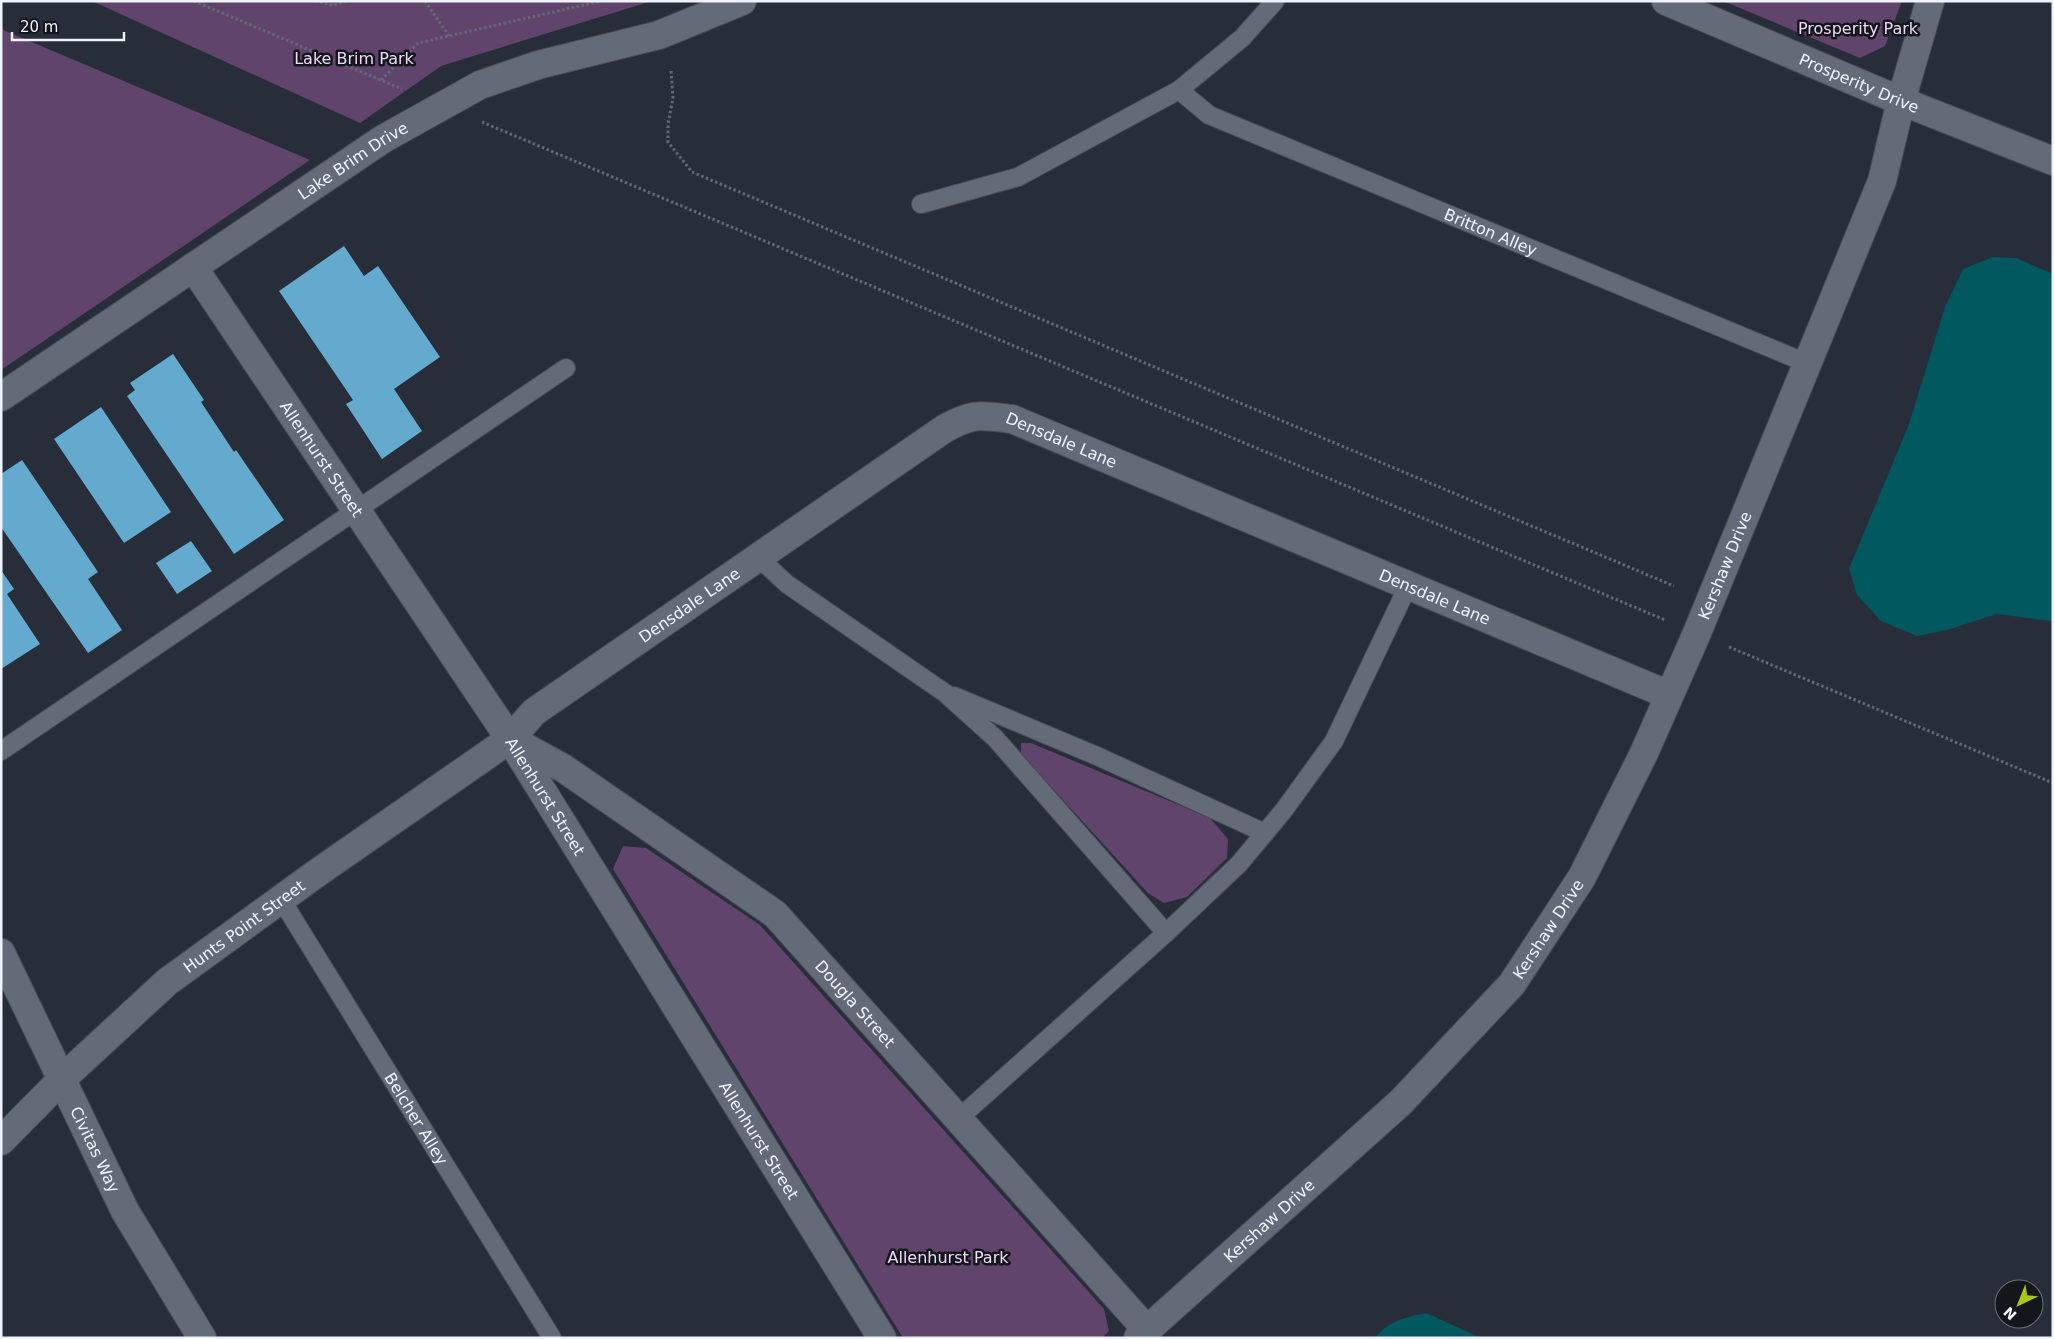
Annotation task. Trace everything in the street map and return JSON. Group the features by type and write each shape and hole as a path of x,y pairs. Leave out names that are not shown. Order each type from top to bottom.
{"street":[{"name":"Lake Brim Drive","path":"1,397 383,139 480,85 538,65 659,36 742,1"},
{"name":"Prosperity Drive","path":"1666,1 1901,101 2053,161"},
{"path":"1901,101 1930,1"},
{"name":"Kershaw Drive","path":"1142,1334 1401,1102 1512,984 1582,877 1644,753 1697,633 1791,402 1809,364 1882,181 1901,101"},
{"name":"Allenhurst Street","path":"193,268 510,739 882,1338"},
{"name":"Densdale Lane","path":"510,739 534,712 944,429 963,418 974,415 1012,419 1669,695"},
{"name":"Hunts Point Street","path":"1,1141 63,1078 167,982 281,899 510,739"},
{"name":"Dougla Street","path":"510,739 563,768 775,914 958,1119 1142,1334"},
{"name":"Civitas Way","path":"1,953 63,1078 125,1211 202,1338"}],"lane":[{"path":"921,204 1018,177 1179,90 1242,38 1275,1"},
{"name":"Britton Alley","path":"1179,90 1209,115 1809,364"},
{"path":"1,751 566,368"},
{"path":"758,557 787,584 946,693 995,738 1166,934"},
{"path":"958,1119 1166,934 1238,864 1265,833 1334,741 1408,586"},
{"path":"946,693 1097,756 1265,833"},
{"name":"Belcher Alley","path":"281,899 552,1338"}],"path":[{"path":"194,1 401,88"},
{"path":"315,1 333,4 348,1"},
{"path":"425,1 449,36"},
{"path":"381,80 418,43 601,1"},
{"path":"671,71 673,98 668,124 668,142 692,172 1674,586"},
{"path":"476,120 2053,783"}],"green space":[{"name":"Lake Brim Park","path":"92,1 652,1 441,66 360,123"},
{"name":"Prosperity Park","path":"1723,1 1902,1 1885,46 1860,58"},
{"path":"1,29 310,160 1,370"},
{"path":"1021,743 1031,743 1210,818 1228,839 1227,858 1187,897 1164,903 1148,893 1021,754"},
{"name":"Allenhurst Park","path":"623,846 646,848 760,925 1104,1309 1109,1331 1102,1338 903,1338 613,869"}],"water":[{"path":"1993,257 2016,258 2053,274 2053,623 2051,621 1997,614 1947,630 1917,636 1881,621 1857,595 1849,569 1909,424 1945,307 1963,269"},
{"path":"1426,1313 1480,1338 1375,1338 1392,1324 1405,1318"}],"building":[{"path":"344,246 364,276 378,266 440,357 394,389 422,431 382,459 346,404 353,400 279,291"},
{"path":"173,354 204,400 201,402 234,452 236,450 284,520 234,554 127,396 135,390 130,383"},
{"path":"101,407 171,512 124,543 54,439"},
{"path":"22,460 98,572 88,579 122,630 88,653 1,527 1,474"},
{"path":"191,541 212,571 177,594 156,563"},
{"path":"1,570 14,589 7,594 40,644 1,669"}]}
